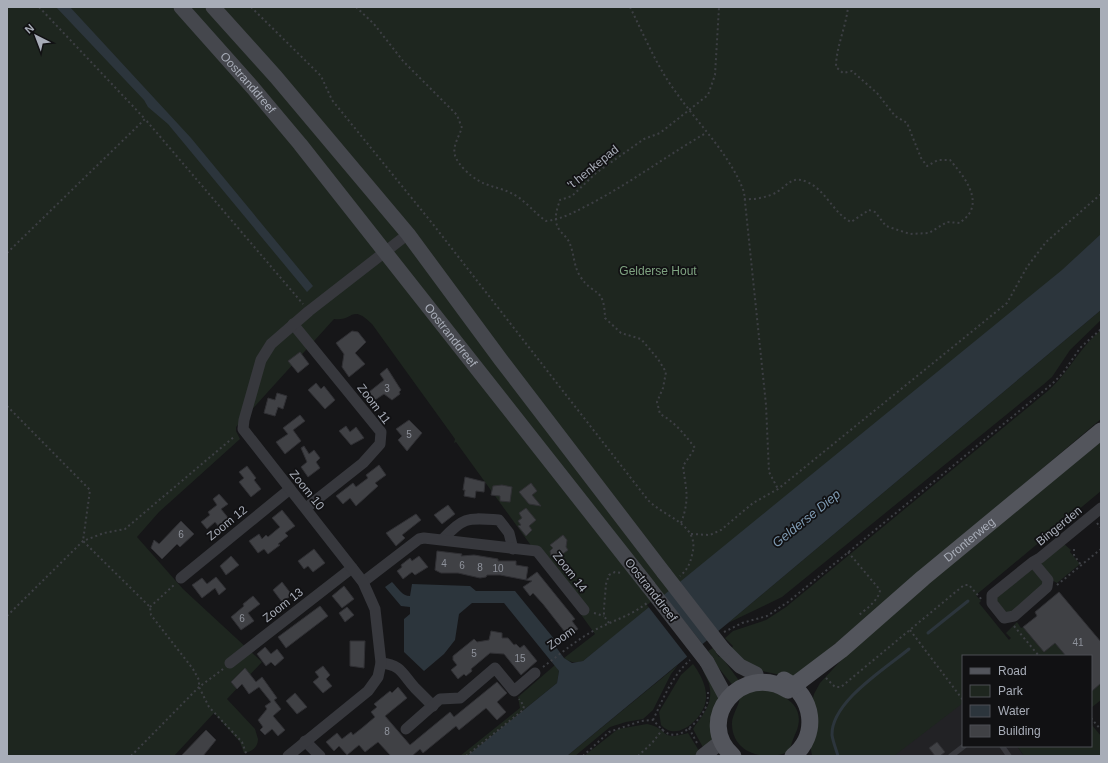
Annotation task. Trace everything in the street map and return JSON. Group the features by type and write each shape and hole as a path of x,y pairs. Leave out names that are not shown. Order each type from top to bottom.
{"main road":[{"name":"Oostranddreef","path":"181,7 253,88 386,251 648,586 704,663 720,675 730,696"},
{"name":"Oostranddreef","path":"213,7 276,77 408,234 501,360 664,573 724,646 754,679"},
{"name":"Dronterweg","path":"795,692 923,578 1098,436"},
{"path":"703,756 731,752 726,727 726,721 733,701 730,696 754,679 776,677 795,692 811,715 810,732 799,754"}],"street":[{"path":"243,429 244,420 261,360 271,344 293,324 408,234"},
{"name":"Zoom 11","path":"293,324 381,432 380,444 363,463 306,508"},
{"name":"Zoom 10","path":"243,429 363,582 375,609 381,663 378,677 368,691 305,740 288,756"},
{"name":"Zoom 12","path":"181,578 290,489"},
{"name":"Bingerden","path":"1033,562 1046,578 1048,585 1046,589 1011,618 1004,618 992,603 991,597 994,593 1033,562 1040,558 1101,508"},
{"path":"443,539 455,526 465,520 474,518 499,520 509,533 513,549"},
{"name":"Zoom 14","path":"363,582 419,539 443,539 537,551 584,610"},
{"name":"Zoom 13","path":"230,663 352,568"},
{"path":"381,663 392,664 402,670 414,687 434,706"},
{"path":"406,729 434,706 440,699 460,698 495,668 514,691 535,673"},
{"path":"305,740 320,756"}],"lane":[{"path":"951,756 963,747"},
{"path":"1003,747 1010,756"}],"path":[{"path":"39,7 145,119 310,311"},
{"path":"251,7 321,76 332,100 432,223 648,500 657,510 681,523 691,534 694,549 691,560"},
{"path":"356,7 366,14 402,61 457,116 462,128 454,146 454,155 458,163 474,180 517,197 546,221 556,220 569,215 627,184 706,133"},
{"path":"630,7 659,65 674,90 739,178 744,192 766,405 769,472 778,489"},
{"path":"665,7 705,7"},
{"name":"'t henkepad","path":"556,220 560,200 572,196 596,173 644,139 660,133 708,95 716,75 719,7"},
{"path":"744,199 752,200 777,192 787,183 797,180 807,182 817,188 844,218 851,222 869,210 875,212 886,226 910,234 929,233 947,222 960,223 969,213 973,203 970,192 963,176 950,160 938,160 927,166 921,158 907,123 895,116 880,96 861,78 852,71 843,73 836,67 836,58 848,7"},
{"path":"7,253 145,119"},
{"path":"691,534 710,535 721,530 753,503 778,489 1006,303 1027,268 1046,242 1101,194"},
{"path":"556,220 557,228 570,242 578,275 585,283 600,294 604,301 605,318 621,332 641,339 658,359 666,372 664,388 657,402 660,414 670,420 686,435 695,448 683,466 688,492 685,513 681,523"},
{"path":"724,646 742,623 767,616 788,602 1052,384 1063,373 1080,348 1101,329"},
{"path":"7,406 90,490 83,541"},
{"path":"7,616 83,541 104,533 125,529 243,429"},
{"path":"83,541 150,607 151,615 193,669 199,680 199,687 209,707 242,742 247,756"},
{"path":"1074,549 1074,555 1082,565"},
{"path":"1048,585 1057,585 1101,550"},
{"name":"Zoom","path":"545,665 566,648 591,632 609,623 604,616 604,608 606,584 609,575 616,572 622,573 627,577"},
{"path":"150,607 181,578"},
{"path":"1013,625 1038,655"},
{"path":"910,630 962,699"},
{"path":"132,756 199,687 230,663"},
{"path":"653,720 669,687 683,667 704,663"},
{"path":"466,756 522,710 523,702 513,694 508,682"},
{"path":"583,756 609,732 641,721 653,720 669,734 678,734 689,728 702,714 705,708 708,691"},
{"path":"1092,719 1101,730"},
{"path":"689,728 703,756"},
{"path":"638,756 652,743 663,729"}],"shaded area":[{"path":"962,698 962,747 1018,747 1024,756 885,756"}],"green space":[{"name":"Gelderse Hout","path":"7,7 1101,7 1101,249 583,661 578,662 571,662 564,658 595,634 456,442 454,443 455,439 372,324 365,318 356,314 345,318 334,319 236,427 236,431 240,439 159,512 137,537 183,589 262,662 227,699 255,729 258,739 256,747 250,752 244,753 240,742 214,713 174,756 7,756"},
{"path":"1101,310 1101,320 1070,350 1052,377 1044,384 782,597 728,623"},
{"path":"1101,330 1101,419 797,676 785,676 752,669 731,649 733,646 725,638 733,631 766,620 786,607 1049,390 1062,376 1086,344"},
{"path":"1101,439 1101,491 976,595 981,601 979,603 1009,640 1011,638 1006,633 1017,622 1044,652 1055,643 1065,655 962,655 962,704 894,756 812,756 810,744 812,702 814,694 820,683 857,643"},
{"path":"1064,544 1071,550 1070,552 1080,564 1057,583 1052,580 1040,563"},
{"path":"1030,570 1033,570 1045,583 1011,614 1008,614 996,601 997,597"},
{"path":"713,648 719,657 721,656 740,682 734,687 714,662 715,661 708,651"},
{"path":"693,664 699,673 705,688 705,704 693,723 680,730 667,730 661,725 659,712 681,675"},
{"path":"555,665 559,671 557,683 467,756 460,756 520,708 518,697"},
{"path":"678,665 671,674 653,710 643,719 610,727 575,756 567,756"},
{"path":"702,667 719,697 712,742 705,751 693,729 707,708 710,697 709,684"},
{"path":"1101,683 1101,700 1092,707 1092,691"},
{"path":"762,688 777,693 795,706 799,721 790,751 772,756 762,756 745,749 738,743 734,735 732,721 739,703 740,695"},
{"path":"647,724 659,728 668,735 672,736 688,733 701,754 698,756 584,756 618,729"},
{"path":"1092,725 1101,736 1101,756 1024,756 1018,747 1092,747"}],"water":[{"path":"56,7 70,7 191,138 313,286 307,292 168,124 148,107 144,100"},
{"name":"Gelderse Diep","path":"1101,234 1101,310 567,756 467,756 557,683 559,671 504,603 472,603 459,614 455,640 444,654 424,671 404,652 404,619 410,614 410,607 401,606 385,587 392,582 402,593 407,596 410,596 412,584 470,586 476,591 515,591 555,640 553,643 564,658 572,663 583,661 1062,270"}],"pier":[{"path":"662,593 704,646 689,659 647,605"}],"building":[{"path":"352,331 358,332 366,342 355,353 365,364 349,377 342,367 344,354 336,343"},
{"path":"300,352 309,364 298,373 288,361"},
{"path":"387,368 401,390 399,392 400,394 392,400 384,394 375,400 369,392 384,380 380,374"},
{"path":"316,383 321,389 324,386 335,400 325,409 308,390"},
{"path":"277,393 287,396 283,409 278,407 275,416 264,413 268,398 275,400"},
{"path":"300,415 305,421 293,430 301,441 285,454 276,442 288,434 283,428"},
{"path":"409,420 422,433 407,451 398,440 402,436 396,429"},
{"path":"346,426 350,432 356,427 364,438 351,445 339,431"},
{"path":"304,446 309,454 314,450 320,458 316,462 320,468 308,477 301,467 307,462 301,448"},
{"path":"379,465 386,475 375,483 378,486 356,506 350,498 343,504 336,496 353,483 356,487 368,478 366,475"},
{"path":"247,466 256,478 254,480 261,489 251,497 239,482 244,478 239,472"},
{"path":"465,477 485,482 484,492 476,491 475,498 464,496 465,490 463,490"},
{"path":"531,483 537,491 532,495 541,506 529,504 519,492"},
{"path":"502,485 512,487 510,502 500,501 500,496 491,495 493,486"},
{"path":"219,494 228,504 221,509 229,519 219,527 215,522 207,529 201,522 210,515 208,512 217,505 213,499"},
{"path":"448,505 455,514 442,524 434,515"},
{"path":"526,508 536,520 529,526 532,530 526,536 518,526 521,525 518,521 522,518 519,513"},
{"path":"282,510 295,526 285,533 288,536 278,544 280,545 268,554 264,549 258,553 249,541 259,534 262,539 266,535 268,537 280,527 272,518"},
{"path":"416,514 421,520 402,535 405,538 396,546 386,533"},
{"path":"181,521 194,534 180,547 177,544 162,559 151,548 154,540 159,544"},
{"path":"563,535 567,540 566,547 568,550 556,559 551,556 550,551 553,548 550,545"},
{"path":"314,549 325,563 313,572 308,566 304,569 298,561"},
{"path":"437,551 462,554 461,556 474,555 498,559 498,561 516,561 516,565 528,567 526,580 500,575 487,575 486,577 480,578 458,573 441,573 435,570"},
{"path":"231,556 239,565 226,575 220,566"},
{"path":"419,556 428,567 415,575 412,572 403,579 397,571 402,567 401,565 410,558 412,561"},
{"path":"537,572 575,619 572,621 578,629 568,636 533,593 530,596 523,587 532,581 526,580"},
{"path":"216,577 226,589 219,595 215,588 202,598 192,585 202,578 207,584"},
{"path":"282,582 292,595 282,602 273,590"},
{"path":"344,586 354,599 342,608 332,596"},
{"path":"1059,592 1101,642 1101,683 1092,691 1092,655 1065,655 1055,643 1044,652 1023,627 1037,616 1035,612"},
{"path":"253,596 260,604 248,613 254,621 241,630 231,617"},
{"path":"320,606 328,616 286,648 278,637"},
{"path":"347,607 354,615 345,622 339,613"},
{"path":"491,631 502,633 502,638 508,638 514,645 516,644 520,648 524,645 537,661 521,675 504,654 490,653 471,669 472,671 466,676 464,674 458,679 451,670 457,665 453,660 453,656 474,639 477,642 489,640"},
{"path":"350,641 365,641 364,668 350,666"},
{"path":"265,647 271,654 277,649 284,658 275,666 271,662 266,666 257,654"},
{"path":"323,666 330,675 326,679 332,686 323,693 313,682 319,677 315,672"},
{"path":"245,668 256,682 262,677 277,698 274,700 281,709 273,716 285,730 278,736 272,729 265,735 260,730 263,727 258,720 267,709 265,706 271,702 259,687 249,694 242,684 237,689 231,682"},
{"path":"497,682 507,693 497,702 506,712 497,720 486,708 459,730 456,726 423,753 420,749 412,756 391,756 378,742 365,752 359,745 347,755 339,746 334,751 326,742 337,733 342,739 351,732 353,735 375,717 371,712 377,707 374,704 390,691 392,693 398,687 407,698 385,716 410,745 450,712 454,717"},
{"path":"295,693 307,707 297,714 286,701"},
{"path":"206,730 216,740 203,756 181,756"},
{"path":"937,742 945,752 940,756 935,756 929,748"}],"waterway":[{"path":"928,633 968,601"},
{"path":"838,756 832,735 834,723 840,710 850,698 874,676 909,649"}]}
